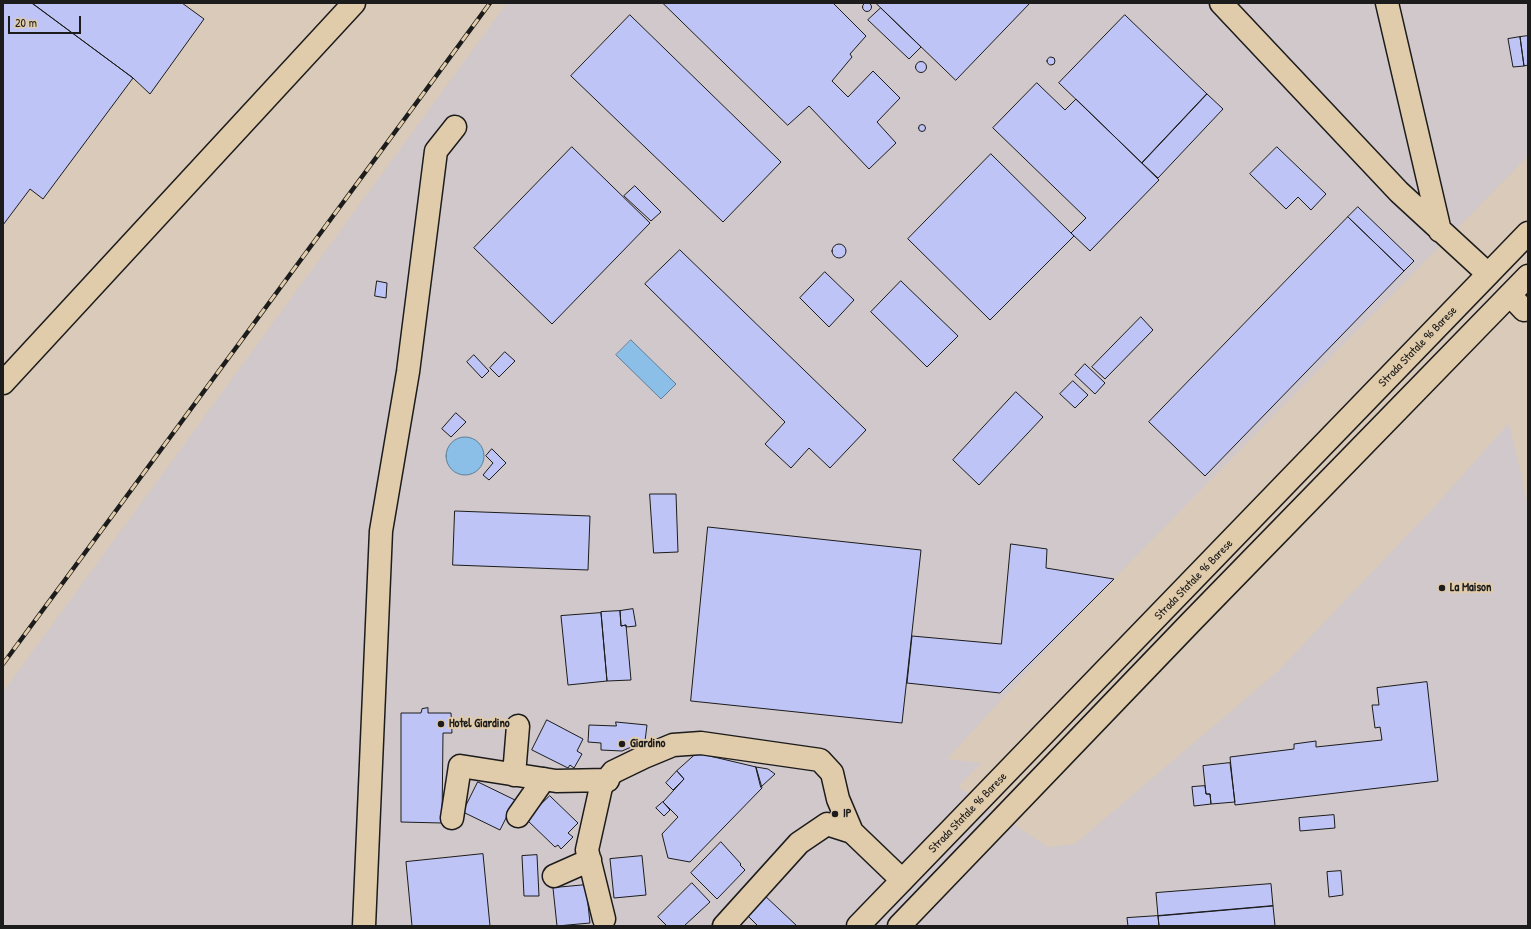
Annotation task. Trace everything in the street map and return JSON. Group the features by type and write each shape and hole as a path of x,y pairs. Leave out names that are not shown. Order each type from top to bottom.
{"main road":[{"path":"3,383 354,3"},
{"path":"1221,3 1399,192 1488,274"},
{"path":"1387,3 1440,231"},
{"path":"364,926 381,531 408,372 436,151 456,127"},
{"name":"Strada Statale 96 Barese","path":"858,926 1528,233"},
{"path":"899,926 1196,616 1528,276"},
{"path":"1510,295 1524,310 1528,308"},
{"path":"514,775 518,726"},
{"path":"604,919 587,850 602,787 613,772 644,756 672,745 707,744 820,760 832,774 838,799 852,832 902,880"},
{"path":"452,818 460,766 556,781 608,780"},
{"path":"518,816 544,779"},
{"path":"724,926 799,844 827,824 852,832"},
{"path":"554,876 590,860"}],"shaded area":[{"path":"507,3 1528,3 1528,156 1094,599 947,759 981,763 958,787 1048,847 1075,844 1277,672 1436,505 1509,423 1528,505 1528,926 3,926 3,692"}],"water":[{"path":"631,340 676,384 661,399 616,355"},
{"path":"465,437 478,443 484,456 478,469 465,475 452,469 446,456 452,443"}],"building":[{"path":"867,2 872,7 867,12 862,7"},
{"path":"3,3 32,3 133,78 43,199 30,189 3,225"},
{"path":"32,3 182,3 204,19 150,94 133,78"},
{"path":"663,3 833,3 866,36 850,54 852,57 832,81 848,97 873,71 900,98 877,122 896,143 869,169 809,106 788,125"},
{"path":"876,3 1030,3 956,80"},
{"path":"881,8 921,47 909,59 868,20"},
{"path":"630,15 781,162 723,222 571,76"},
{"path":"1125,15 1207,94 1142,163 1059,83"},
{"path":"1528,36 1528,65 1524,66 1520,37"},
{"path":"1520,37 1524,66 1513,67 1508,39"},
{"path":"1049,57 1053,57 1055,61 1053,65 1049,65 1047,63 1047,59"},
{"path":"919,62 923,62 925,63 925,71 919,72 916,69 916,65"},
{"path":"1037,83 1065,110 1076,99 1159,180 1090,251 1071,233 1086,218 993,128"},
{"path":"1207,94 1223,109 1158,178 1142,163"},
{"path":"922,125 925,128 922,131 919,128"},
{"path":"572,147 650,223 552,324 474,248"},
{"path":"1277,147 1326,194 1311,210 1298,197 1286,209 1250,174"},
{"path":"991,154 1074,236 990,320 908,239"},
{"path":"635,186 661,212 651,221 624,196"},
{"path":"1358,207 1414,261 1404,271 1348,217"},
{"path":"1348,217 1404,271 1205,476 1149,422"},
{"path":"839,244 844,246 846,251 844,256 839,258 834,256 832,251 834,246"},
{"path":"680,250 866,430 830,468 809,448 791,468 765,444 785,422 645,284"},
{"path":"825,272 854,300 829,327 800,298"},
{"path":"377,281 387,283 386,298 375,296"},
{"path":"901,281 958,336 927,367 871,312"},
{"path":"1141,317 1153,330 1105,379 1092,367"},
{"path":"505,352 515,361 499,377 490,368"},
{"path":"474,355 489,371 482,378 467,362"},
{"path":"1085,364 1105,383 1095,394 1075,375"},
{"path":"1073,381 1088,395 1075,408 1060,394"},
{"path":"1016,392 1043,417 979,485 953,460"},
{"path":"456,413 466,422 451,437 442,429"},
{"path":"492,449 506,463 489,480 483,475 493,463 486,456"},
{"path":"650,494 676,494 678,552 654,553"},
{"path":"455,511 590,516 588,570 453,565"},
{"path":"708,527 921,550 902,723 691,701"},
{"path":"1011,544 1047,549 1046,568 1114,579 1000,693 907,683 912,636 1001,644"},
{"path":"633,609 636,626 621,626 620,611"},
{"path":"620,611 621,626 626,625 631,680 607,681 601,612"},
{"path":"601,613 607,681 568,685 561,616"},
{"path":"1427,682 1438,781 1235,805 1230,757 1294,749 1294,744 1316,741 1316,747 1382,740 1380,727 1375,728 1372,705 1379,705 1377,688"},
{"path":"428,708 428,713 451,713 452,733 443,733 442,823 401,822 401,713 421,713 422,709"},
{"path":"547,720 583,739 577,751 582,754 574,768 570,765 568,768 532,750"},
{"path":"616,722 647,725 645,741 622,751 601,750 601,743 588,742 589,725 616,726"},
{"path":"697,753 756,767 762,788 690,862 668,858 662,834 678,817 663,802 684,779 677,771"},
{"path":"1230,763 1235,802 1211,804 1210,794 1206,794 1203,766"},
{"path":"756,767 768,769 775,774 761,787"},
{"path":"677,771 684,779 673,790 666,783"},
{"path":"478,782 515,800 500,830 463,812"},
{"path":"1205,786 1206,794 1210,794 1211,804 1194,806 1192,787"},
{"path":"550,796 578,823 568,833 573,837 561,849 558,845 555,847 526,819"},
{"path":"663,802 670,810 664,816 656,808"},
{"path":"1334,815 1335,828 1300,831 1299,818"},
{"path":"721,842 745,870 717,899 691,873"},
{"path":"483,854 490,926 412,926 406,862"},
{"path":"537,855 539,896 524,896 522,856"},
{"path":"642,856 646,895 614,898 610,859"},
{"path":"1341,871 1343,895 1329,897 1327,872"},
{"path":"692,883 710,902 684,926 667,926 658,917"},
{"path":"1271,884 1273,906 1158,916 1156,893"},
{"path":"586,885 590,923 557,926 553,888"},
{"path":"763,894 797,926 758,926 745,913"},
{"path":"1273,906 1275,926 1159,926 1158,916"},
{"path":"1158,916 1159,926 1128,926 1127,918"}],"railway":[{"path":"3,664 490,3"}],"place":[{"name":"La Maison","path":"1442,588"},
{"name":"Hotel Giardino","path":"441,724"},
{"name":"Giardino","path":"622,744"},
{"name":"IP","path":"835,814"}]}
